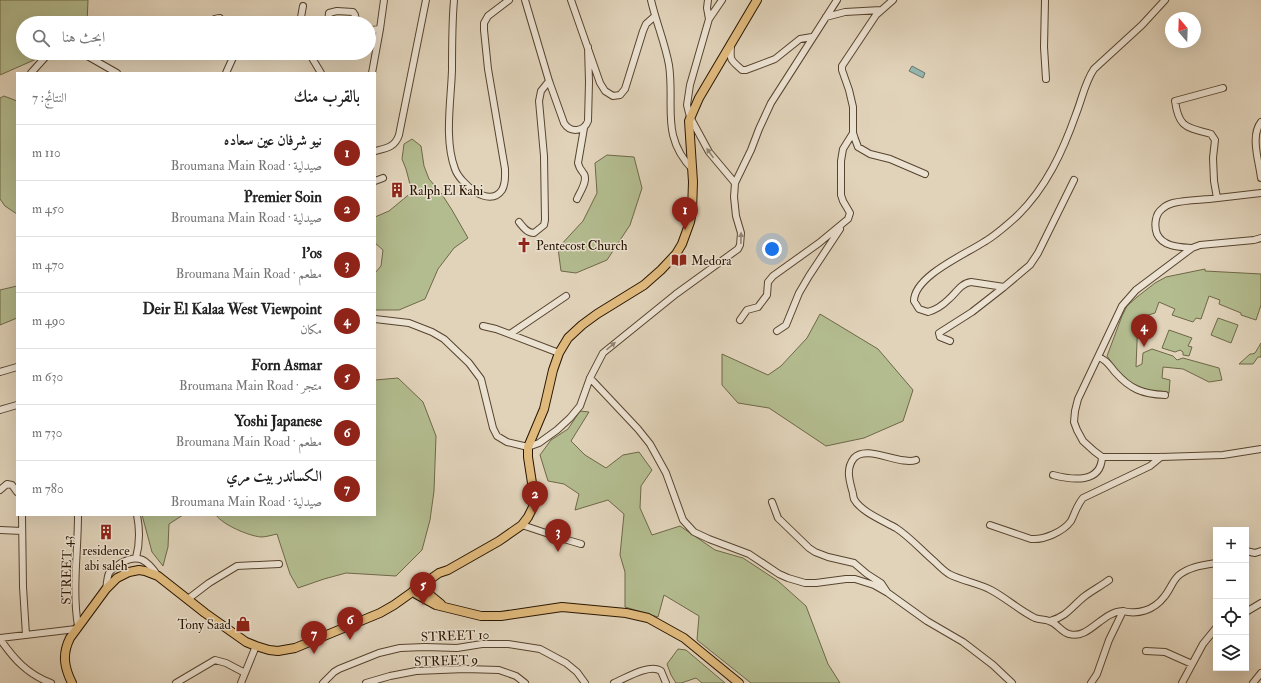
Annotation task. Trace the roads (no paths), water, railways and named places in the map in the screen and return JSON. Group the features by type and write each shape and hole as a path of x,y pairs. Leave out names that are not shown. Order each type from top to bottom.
{"main road":[{"path":"72,683 65,666 64,656 66,646 77,628 106,589 117,578 130,572 145,571 158,576 246,642 278,651 295,648 404,602 418,590 441,578 448,570 499,541 522,525 528,517 534,496 528,457 528,447 544,409 553,370 559,353 568,338 582,325 644,285 676,254 682,244 690,222 692,197 693,170 689,129 690,118 699,98 756,0"},
{"path":"418,590 445,607 490,617 562,607 626,613 640,616 660,624 684,638 739,683"}],"street":[{"path":"376,51 384,0"},
{"path":"376,150 393,145 397,141 426,0"},
{"path":"454,0 451,34 452,69 449,140 455,169 464,183 479,194 489,196 498,194 502,190 505,179 505,169 488,69 484,24 488,16 509,0"},
{"path":"525,0 549,81 566,126 569,129 575,130 584,128"},
{"path":"572,0 604,89 611,96 620,95 625,89 646,24 655,16"},
{"path":"651,0 665,47 669,67 672,133 678,152 693,170"},
{"path":"708,0 707,8 710,19"},
{"path":"722,0 710,19 688,96 687,109 690,118 709,152 735,184"},
{"path":"376,319 409,323 432,332 444,339 469,363 481,379 493,428 498,436 507,442 528,447 539,443 570,418 580,406 590,378 603,353 676,294 738,249 740,245 741,233 736,216 734,197 735,184 771,103 836,0"},
{"path":"893,0 881,10 868,26 842,66 853,107 854,140 858,147 870,154 890,159 925,174"},
{"path":"1045,0 1044,47 1046,79"},
{"path":"1004,288 971,282 966,283 949,300 938,308 928,312 919,309 914,301 916,291 938,268 973,249 994,235 1017,216 1039,191 1049,177 1060,153 1076,116 1091,72 1142,25 1165,0"},
{"path":"301,16 303,6"},
{"path":"826,17 845,12 881,10"},
{"path":"329,16 329,13 336,11 353,12 355,16"},
{"path":"376,29 380,29"},
{"path":"731,44 731,60 742,70 746,70 774,59 800,39 812,37"},
{"path":"577,199 585,180 584,175 578,167 578,163 584,128 588,115 588,47"},
{"path":"32,72 43,60"},
{"path":"94,60 115,72"},
{"path":"226,72 232,60"},
{"path":"313,60 320,72"},
{"path":"372,72 374,60"},
{"path":"519,222 526,230 534,233 544,225 544,156 539,100 541,92 549,81"},
{"path":"1217,198 1214,181 1213,158 1215,140 1211,134 1190,129 1181,123 1176,112 1175,101 1223,88"},
{"path":"1261,122 1256,132 1255,139 1261,178"},
{"path":"740,320 747,310 758,307 767,296 768,282 773,276 820,243 848,219 850,213 841,195 841,161 844,146 853,133"},
{"path":"376,181 383,178"},
{"path":"950,341 940,337 939,333 972,312 1004,288 1030,265 1038,253 1074,180"},
{"path":"1261,193 1172,203 1160,209 1157,214 1155,226 1160,239 1167,244 1192,248 1258,241 1261,238"},
{"path":"777,331 786,325 799,293 842,224"},
{"path":"1192,248 1136,290 1122,306 1078,399 1074,422 1083,440 1102,457 1223,455 1261,449"},
{"path":"510,334 566,296"},
{"path":"483,326 496,329 559,353"},
{"path":"1098,357 1105,359 1122,379 1133,388 1144,393 1165,395"},
{"path":"0,372 16,367"},
{"path":"590,378 638,429 653,448 666,473 684,520 694,532 744,552 788,578 805,583 855,579 874,585 888,593 927,621 963,642 993,665 1012,683"},
{"path":"0,410 16,405"},
{"path":"916,460 911,462 885,456 862,454 855,457 850,465 848,474 854,499 868,513 897,529 947,574 990,589 1029,615 1043,621 1057,619 1071,610 1085,596 1109,580"},
{"path":"1053,475 1071,479 1089,477 1100,468 1102,464 1102,457"},
{"path":"990,525 1031,539 1046,537 1065,527 1070,521 1078,503 1083,498 1150,466 1161,457"},
{"path":"0,490 7,484 12,485 16,491"},
{"path":"772,502 778,518 809,548 828,557 854,563 881,583 888,593"},
{"path":"22,516 23,587 26,635"},
{"name":"STREET 43","path":"77,628 78,516"},
{"path":"136,558 139,536 137,516"},
{"path":"522,525 582,544"},
{"path":"0,530 22,531"},
{"path":"1249,552 1255,553 1261,551"},
{"path":"106,589 110,571 126,561 136,558 143,560 158,576"},
{"path":"188,599 209,583 237,566 279,564"},
{"path":"1050,621 1061,630 1069,634 1079,636 1103,618 1116,612 1123,611 1136,613 1152,608 1164,597 1174,581 1183,573 1196,567 1213,564"},
{"path":"1249,610 1261,603"},
{"path":"1091,683 1097,674 1109,640 1123,611"},
{"path":"51,683 32,673 14,659 0,638 77,628"},
{"path":"1182,683 1203,644 1213,632"},
{"name":"STREET 10","path":"323,683 339,669 388,650 412,647 457,648 482,644 508,644 540,649 566,663 577,672 585,683"},
{"path":"241,683 256,646"},
{"path":"1146,651 1165,652 1192,664"},
{"path":"176,683 215,660 226,663 245,673"},
{"path":"614,683 642,671 654,668 661,671 666,683"},
{"name":"STREET 9","path":"366,683 390,676 416,671 465,669 499,670 516,676 525,683"},
{"path":"1253,683 1261,673"}],"water":[{"path":"912,66 925,73 923,78 909,71"}],"place":[{"name":"Ralph El Kahi","path":"397,190"},
{"name":"نيو شرفان عين سعاده","path":"685,230"},
{"name":"Pentecost Church","path":"524,245"},
{"name":"Medora","path":"679,260"},
{"name":"Deir El Kalaa West Viewpoint","path":"1144,347"},
{"name":"Premier Soin","path":"535,514"},
{"name":"residence abi saleh","path":"106,532"},
{"name":"l'os","path":"558,552"},
{"name":"Forn Asmar","path":"423,605"},
{"name":"Tony Saad","path":"243,624"},
{"name":"Yoshi Japanese","path":"350,640"},
{"name":"الكساندر بيت مري","path":"314,654"}]}
